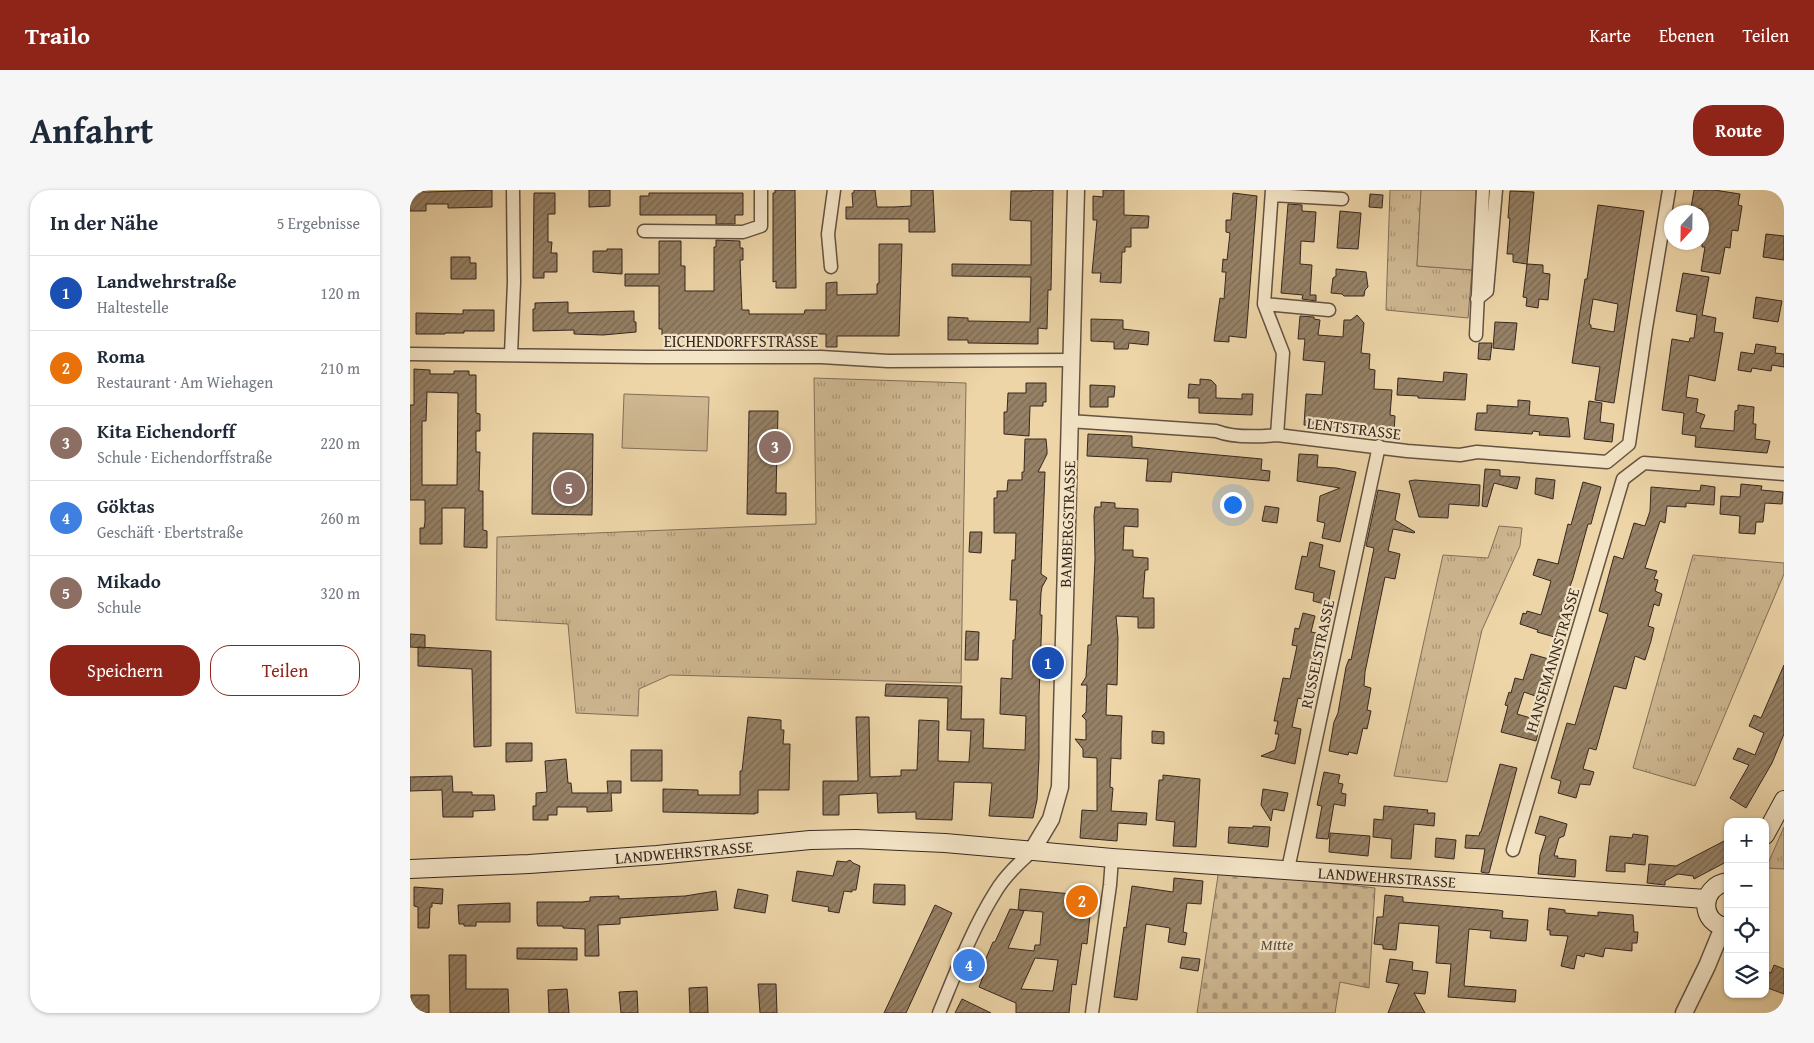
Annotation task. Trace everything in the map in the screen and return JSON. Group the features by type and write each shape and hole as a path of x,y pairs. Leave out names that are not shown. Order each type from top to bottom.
{"main road":[{"path":"1769,828 1784,800"},
{"name":"LANDWEHRSTRASSE","path":"410,869 480,867 647,856 810,840 856,839 926,842 1112,858 1706,899"},
{"path":"1724,883 1716,885 1706,899 1709,916 1713,921 1724,926"}],"street":[{"path":"511,354 514,282 513,190"},
{"path":"644,230 743,232 761,226 761,190"},
{"path":"831,267 828,234 834,190"},
{"name":"BAMBERGSTRASSE","path":"1032,851 1051,819 1060,787 1076,190"},
{"path":"1476,335 1484,190"},
{"path":"1477,299 1487,291 1496,190"},
{"name":"LENTSTRASSE","path":"1069,421 1216,431 1233,435 1260,436 1277,434 1407,451 1460,455 1476,452 1607,462 1629,444 1669,190"},
{"path":"1277,434 1283,352 1264,304 1272,192 1342,199"},
{"path":"1264,304 1329,310"},
{"name":"EICHENDORFFSTRASSE","path":"410,354 646,357 821,356 888,361 1071,360"},
{"name":"RUSSELSTRASSE","path":"1288,869 1379,446"},
{"name":"HANSEMANNSTRASSE","path":"1513,850 1623,480 1644,463 1784,474"},
{"path":"938,1013 971,939 996,890 1032,851"},
{"path":"1092,1013 1112,858"},
{"path":"1684,1013 1724,931"}],"green space":[{"path":"1390,190 1421,190 1417,266 1472,270 1468,318 1386,310"},
{"path":"1421,190 1476,190 1472,270 1417,266"},
{"path":"814,378 966,383 961,683 670,675 639,689 638,716 576,713 568,624 496,620 497,537 816,524"},
{"path":"624,394 709,397 707,451 622,448"},
{"path":"1499,526 1522,528 1520,546 1482,630 1447,782 1394,776 1443,555 1488,558"},
{"path":"1693,555 1784,563 1784,574 1695,786 1633,768"},
{"path":"1784,827 1784,869 1769,868 1769,861"},
{"name":"Mitte","path":"1219,869 1375,888 1369,988 1340,982 1335,1013 1197,1013"}],"building":[{"path":"410,190 426,192 492,190 492,207 448,208 448,204 426,204 426,211 410,211"},
{"path":"589,190 610,190 610,206 589,207"},
{"path":"775,190 795,190 796,288 776,288 776,281 773,282 773,193 775,193"},
{"path":"854,190 875,190 877,207 894,207 911,206 911,190 933,190 935,232 909,232 909,219 846,219 846,207 853,207 852,193 854,193"},
{"path":"1053,190 1051,290 1048,290 1047,329 1038,328 1038,344 968,343 968,340 948,340 948,317 968,318 968,321 1030,322 1031,277 952,276 952,264 1031,265 1031,221 1010,220 1011,191"},
{"path":"1103,190 1124,190 1124,215 1149,216 1148,228 1131,228 1131,247 1125,247 1125,252 1122,252 1121,283 1100,282 1101,273 1092,273 1097,220 1093,220 1093,196 1103,197"},
{"path":"1694,190 1714,190 1740,194 1738,205 1742,206 1738,231 1732,230 1730,248 1725,247 1720,274 1701,271 1704,250 1709,250 1709,205 1692,205"},
{"path":"1510,191 1534,192 1527,264 1513,262 1513,254 1507,254"},
{"path":"534,193 555,193 555,214 548,214 548,242 552,242 551,253 557,253 557,272 544,272 544,278 533,278"},
{"path":"649,193 743,193 743,215 735,215 735,224 716,224 716,215 640,215 640,196 649,196"},
{"path":"1233,193 1257,196 1246,338 1229,336 1229,342 1214,341 1220,298 1224,299 1226,272 1222,272 1223,259 1227,260 1230,233 1226,232 1226,220 1231,220"},
{"path":"1370,194 1383,195 1382,208 1369,207"},
{"path":"1288,204 1302,205 1302,211 1316,212 1314,242 1301,241 1300,264 1312,265 1310,295 1316,295 1316,301 1302,299 1303,295 1281,293"},
{"path":"1598,205 1644,211 1614,403 1595,400 1600,367 1572,363 1585,279 1587,279","holes":["1593,299 1618,304 1614,332 1591,328 1589,324"]},
{"path":"1340,211 1361,213 1358,249 1337,248"},
{"path":"1766,234 1784,236 1784,260 1763,257"},
{"path":"716,240 740,241 740,248 743,248 743,260 740,260 742,310 749,310 749,314 804,314 805,310 826,310 826,283 837,282 837,295 877,294 877,284 879,283 879,244 902,244 899,336 837,336 837,347 826,347 826,334 742,336 742,344 730,345 730,339 702,339 702,335 662,335 662,329 659,329 659,286 625,286 625,274 659,274 659,241 681,241 681,266 685,266 685,291 714,291 714,247 716,247"},
{"path":"607,249 622,249 622,274 593,272 593,251 607,251"},
{"path":"451,257 470,257 470,263 476,263 476,279 451,279"},
{"path":"1527,264 1543,265 1543,273 1550,274 1548,300 1539,299 1538,308 1526,306 1527,298 1523,297"},
{"path":"1336,269 1366,272 1368,287 1365,290 1364,296 1344,296 1331,293"},
{"path":"1683,273 1709,277 1702,315 1716,318 1714,332 1723,333 1715,381 1689,375 1686,397 1698,399 1696,412 1705,415 1700,428 1734,431 1735,411 1738,410 1738,405 1754,407 1753,424 1756,424 1755,439 1770,441 1767,453 1695,447 1696,436 1682,434 1684,413 1662,410 1672,339 1689,342 1690,338 1694,338 1697,315 1676,311"},
{"path":"1756,297 1782,301 1778,322 1753,318"},
{"path":"568,302 568,313 634,311 636,332 603,335 574,334 574,330 533,331 533,309 535,309 535,303"},
{"path":"463,310 494,310 494,331 416,334 416,313 463,314"},
{"path":"1357,315 1364,323 1361,353 1370,354 1369,369 1375,370 1374,389 1392,390 1390,415 1395,416 1394,432 1304,425 1306,394 1322,395 1325,362 1303,360 1305,339 1298,339 1300,316 1314,317 1314,319 1320,320 1318,335 1343,337 1344,320 1351,320"},
{"path":"1091,319 1123,320 1123,329 1149,332 1148,345 1129,343 1128,349 1114,349 1114,342 1091,341"},
{"path":"1495,322 1517,323 1514,350 1493,348"},
{"path":"1479,343 1492,343 1490,360 1478,359"},
{"path":"1756,344 1776,347 1775,353 1784,354 1784,367 1772,365 1771,371 1752,368 1751,372 1738,370 1741,352 1754,354"},
{"path":"414,369 430,370 430,374 454,374 454,371 469,371 469,375 476,375 476,413 480,414 480,431 476,431 476,452 480,452 479,491 483,491 483,530 487,531 487,548 464,547 465,508 442,508 442,544 420,544 420,528 424,528 425,522 425,500 410,500 410,405 414,405","holes":["427,392 458,393 457,485 422,485 422,421 426,421"]},
{"path":"1444,372 1467,374 1465,400 1397,395 1398,378 1443,382"},
{"path":"1200,379 1211,380 1216,385 1216,398 1242,399 1242,394 1253,394 1252,415 1199,413 1199,398 1188,398 1189,384 1200,385"},
{"path":"1026,383 1046,383 1046,402 1043,402 1043,406 1030,406 1029,436 1004,434 1004,412 1007,412 1008,393 1026,393"},
{"path":"1090,385 1115,386 1114,397 1108,397 1108,407 1090,407"},
{"path":"1518,400 1530,401 1529,415 1568,418 1570,437 1539,435 1540,432 1533,431 1532,434 1475,430 1477,413 1487,413 1487,405 1518,407"},
{"path":"1589,401 1602,403 1600,422 1614,424 1612,442 1584,439"},
{"path":"749,411 778,411 776,493 786,493 786,515 747,514"},
{"path":"533,433 593,434 592,515 532,514"},
{"path":"1088,434 1132,436 1132,447 1262,459 1261,470 1270,471 1269,481 1172,472 1171,482 1146,481 1148,459 1087,456"},
{"path":"1025,439 1046,439 1047,450 1047,454 1038,472 1045,472 1041,574 1047,578 1041,593 1039,758 1037,800 1033,818 989,816 992,783 954,782 952,820 916,819 916,812 878,813 877,793 839,795 839,815 823,815 823,781 858,781 856,717 869,717 870,777 901,776 901,770 917,770 919,720 939,721 938,761 969,762 971,731 947,730 948,698 885,696 886,684 962,686 961,719 984,719 983,748 1025,750 1026,716 1000,714 1001,678 1012,679 1017,600 1010,600 1012,560 1015,560 1016,533 994,533 994,498 997,498 997,491 1007,491 1008,480 1022,480"},
{"path":"1299,454 1318,455 1317,467 1356,472 1340,542 1322,538 1325,523 1317,521 1320,496 1340,488 1297,481"},
{"path":"1485,469 1500,470 1500,476 1520,477 1517,489 1494,483 1487,507 1482,506"},
{"path":"1536,478 1555,480 1553,499 1535,494"},
{"path":"1409,481 1480,485 1479,506 1449,504 1448,518 1419,517"},
{"path":"1583,482 1601,487 1591,524 1588,524 1573,578 1559,617 1570,620 1565,640 1537,632 1538,630 1520,624 1523,613 1526,614 1527,611 1541,615 1551,581 1533,575 1538,559 1558,564 1568,524 1571,525"},
{"path":"1741,484 1762,486 1761,490 1783,492 1782,504 1765,503 1763,522 1756,522 1755,534 1739,533 1740,516 1720,514 1721,496 1740,497"},
{"path":"1701,485 1715,487 1714,505 1686,503 1686,507 1667,506 1665,523 1660,521 1645,568 1657,571 1654,579 1658,580 1655,591 1662,594 1659,606 1654,604 1648,626 1654,628 1651,641 1645,660 1635,656 1626,689 1614,686 1596,750 1589,748 1583,769 1594,772 1590,785 1580,784 1576,798 1558,793 1561,781 1551,778 1567,723 1575,725 1608,614 1599,611 1614,556 1623,559 1634,523 1645,526 1650,511 1651,487 1700,491"},
{"path":"1378,490 1400,494 1395,520 1415,532 1393,529 1388,551 1400,554 1395,579 1385,577 1365,672 1364,686 1371,688 1367,710 1371,711 1367,729 1363,728 1357,754 1349,752 1348,755 1329,751 1346,667 1349,659 1351,660 1374,548 1366,546"},
{"path":"1101,502 1115,503 1115,508 1138,509 1138,527 1124,526 1123,550 1133,550 1133,557 1148,558 1143,598 1154,598 1154,628 1138,628 1138,617 1116,616 1118,638 1117,685 1107,684 1106,715 1122,716 1121,759 1111,758 1110,787 1113,788 1111,811 1147,813 1146,825 1118,823 1117,841 1080,838 1082,810 1097,811 1097,758 1083,757 1083,749 1075,739 1086,740 1086,720 1082,716 1086,712 1087,685 1081,685 1086,677 1088,645 1091,645 1095,559 1094,516 1095,507 1101,507"},
{"path":"1265,506 1279,508 1277,523 1262,521"},
{"path":"970,532 982,532 981,553 969,552"},
{"path":"1310,542 1323,545 1319,567 1335,571 1328,605 1313,601 1314,593 1295,589 1302,556 1307,557"},
{"path":"1303,613 1315,616 1311,632 1321,634 1307,700 1298,698 1292,727 1301,729 1295,764 1261,756 1275,750 1279,734 1275,734 1278,721 1274,721 1283,678 1290,679 1297,646 1292,645 1295,628 1299,629"},
{"path":"966,631 979,632 978,660 965,660"},
{"path":"410,634 425,635 425,648 410,647"},
{"path":"418,647 491,651 491,746 474,747 472,669 418,666"},
{"path":"1531,654 1549,659 1538,697 1524,692 1517,714 1541,721 1536,741 1501,732 1508,706 1505,705 1509,692 1511,693 1515,678 1523,680"},
{"path":"1784,665 1784,734 1772,763 1746,808 1730,798 1749,765 1733,759 1738,748 1755,755 1764,733 1749,726 1754,715 1761,718"},
{"path":"748,717 781,720 781,730 784,730 783,744 790,744 789,790 758,790 758,813 755,814 663,812 663,789 698,790 698,795 740,795 740,771 742,771"},
{"path":"1152,731 1164,732 1164,744 1152,743"},
{"path":"506,743 532,743 532,761 506,762"},
{"path":"631,750 662,750 662,781 631,781"},
{"path":"566,759 568,783 571,783 572,793 608,793 607,781 621,781 621,793 611,793 612,811 587,812 587,807 557,807 557,815 548,815 548,820 533,820 533,806 536,806 536,793 547,792 545,761"},
{"path":"1500,764 1517,768 1489,873 1486,873 1481,872 1485,849 1465,848 1466,835 1479,836 1481,832"},
{"path":"1324,772 1340,775 1338,783 1343,784 1341,793 1346,794 1345,806 1334,804 1328,839 1316,838 1322,806 1317,805"},
{"path":"1163,775 1200,779 1196,847 1173,846 1175,822 1156,820 1159,780 1163,780"},
{"path":"452,776 453,792 472,792 472,795 494,795 495,810 473,811 473,817 443,817 442,790 410,791 410,777"},
{"path":"1263,789 1288,793 1284,811 1273,809 1271,821 1261,805"},
{"path":"1384,806 1428,810 1427,813 1435,813 1434,826 1414,824 1411,859 1391,858 1392,839 1373,837 1374,819 1383,820"},
{"path":"1540,816 1567,824 1564,836 1559,838 1554,856 1576,860 1575,877 1538,874 1540,855 1546,836 1535,833"},
{"path":"1253,826 1270,827 1268,847 1228,843 1229,827 1253,828"},
{"path":"1330,833 1370,836 1368,856 1329,852"},
{"path":"1633,834 1648,836 1645,865 1625,863 1625,872 1606,871 1610,836 1632,838"},
{"path":"1436,838 1456,840 1454,859 1435,857"},
{"path":"1724,841 1724,863 1694,879 1693,876 1678,874 1665,881 1665,885 1647,883 1649,864 1676,866"},
{"path":"850,860 860,866 856,890 852,890 852,892 844,891 839,913 828,911 829,907 792,901 797,871 833,876 837,861 846,862"},
{"path":"1174,878 1203,881 1201,904 1187,903 1183,932 1187,933 1185,945 1168,942 1170,928 1146,924 1137,1000 1114,997 1132,886 1173,892"},
{"path":"874,884 905,885 905,905 873,903"},
{"path":"414,887 443,889 442,904 432,903 432,907 430,907 429,928 418,928 418,907 414,906"},
{"path":"738,889 768,895 765,913 734,908"},
{"path":"1020,889 1092,896 1087,944 1082,943 1076,985 1072,984 1069,1013 1016,1013 1016,1003 979,987 984,974 980,972 993,942 995,942 1010,909 1018,910","holes":["1019,910 1043,912 1040,945 1035,945 1034,951 1008,948 1024,911","1035,958 1058,960 1053,991 1021,989"]},
{"path":"716,891 718,910 620,918 620,924 598,925 599,956 585,956 585,929 563,928 563,926 538,926 537,923 537,902 582,902 590,901 590,897 619,896 619,899 685,896"},
{"path":"1385,895 1403,897 1403,902 1498,910 1503,911 1502,918 1528,920 1526,941 1490,938 1491,931 1469,929 1464,986 1516,990 1515,1002 1448,997 1451,964 1436,963 1439,926 1399,923 1396,950 1383,949 1383,945 1374,944 1377,917 1383,917"},
{"path":"510,903 510,922 476,922 476,926 459,924 458,905"},
{"path":"935,905 952,913 906,1013 884,1013"},
{"path":"1549,908 1565,910 1565,913 1598,916 1598,912 1633,915 1634,932 1638,932 1637,943 1632,943 1632,951 1605,948 1603,957 1585,953 1584,957 1577,955 1574,969 1561,966 1568,936 1550,935 1550,930 1547,930"},
{"path":"517,948 577,948 577,960 517,959"},
{"path":"449,955 466,955 466,989 508,989 509,1013 450,1013"},
{"path":"1182,957 1200,959 1198,971 1180,968"},
{"path":"1390,959 1413,962 1412,970 1428,972 1425,994 1414,993 1425,1013 1388,1013 1399,984 1386,982"},
{"path":"1774,965 1784,969 1784,994 1769,988 1769,972 1771,973"},
{"path":"758,984 776,984 777,1013 760,1013"},
{"path":"707,987 708,1013 690,1013 689,988"},
{"path":"567,989 569,1013 549,1013 548,990"},
{"path":"637,991 638,1013 621,1013 619,992"},
{"path":"411,995 429,995 429,1013 410,1013"},
{"path":"962,999 991,1013 955,1013"}],"place":[{"name":"Kita Eichendorff","path":"775,447"},
{"name":"Mikado","path":"569,488"},
{"name":"Landwehrstraße","path":"1048,663"},
{"name":"Roma","path":"1082,901"},
{"name":"Göktas","path":"969,965"}]}
